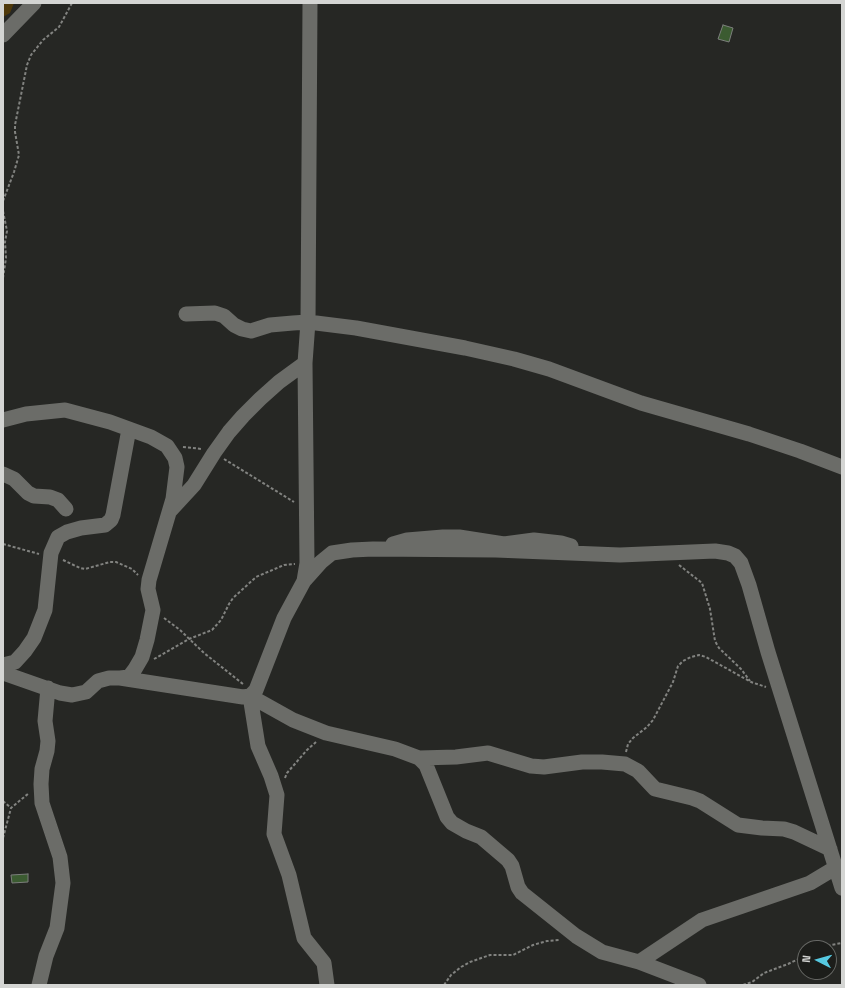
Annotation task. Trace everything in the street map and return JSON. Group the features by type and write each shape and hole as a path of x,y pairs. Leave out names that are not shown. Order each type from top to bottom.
{"street":[{"path":"3,36 34,3"},
{"path":"304,581 307,563 305,363 308,322 310,3"},
{"path":"186,314 215,313 224,316 234,325 251,331 280,323 308,322 356,328 465,348 549,369 641,403 749,434 842,467"},
{"path":"170,511 194,485 229,432 260,399 279,382 305,363"},
{"path":"3,420 31,414 65,410 92,417 151,437 167,446 175,458 177,467 170,511 150,576 148,589 153,610 147,640 142,657 135,669 128,677 108,678 98,681 86,692 79,695 60,693 3,673"},
{"path":"3,665 14,662 26,652 34,638 44,610 51,553 58,537 67,532 105,525 111,520 129,429"},
{"path":"3,474 14,479 28,493 34,496 54,499 62,504 66,509"},
{"path":"307,563 332,553 373,549 594,553 620,555 715,551 728,552 735,556 741,563 749,585 842,888"},
{"path":"327,985 324,963 304,938 289,875 274,834 277,795 272,776 258,746 253,693 284,618 304,581 321,562 332,553"},
{"path":"120,678 243,697 253,693"},
{"path":"39,985 46,956 57,928 63,883 60,857 42,803 42,769 47,752 48,741 45,720 48,688"},
{"path":"253,693 292,720 326,733 395,749 419,758 456,757 488,753 531,766 544,767 582,762 625,764 638,771 655,789 692,798 738,825 784,829 830,848"},
{"path":"419,758 426,765 447,817 452,823 481,837 508,860 512,866 518,887 522,893 576,936 602,952 639,962 699,985"},
{"path":"639,962 706,919 810,883 835,868"}],"path":[{"path":"3,202 18,155 15,125 27,65 31,55 43,40 59,27 72,3"},
{"path":"3,211 7,232 5,242 6,258 3,278"},
{"path":"167,446 191,447 214,453 244,470 306,510"},
{"path":"3,544 39,554 51,553 80,568 85,569 110,562 116,562 132,569 148,589"},
{"path":"666,554 702,583 710,609 715,641 719,648 741,669 751,682"},
{"path":"135,669 189,639 212,630 221,620 233,598 256,577 284,565 307,563"},
{"path":"153,610 180,630 204,653 253,693"},
{"path":"625,764 628,744 653,720 674,682 678,666 683,660 699,655 706,657 751,682 781,692"},
{"path":"277,795 288,773 307,750 326,733"},
{"path":"3,838 11,808 41,784"},
{"path":"3,800 11,808"},
{"path":"444,985 451,975 470,962 490,955 513,955 533,945 547,941 564,940"},
{"path":"743,985 752,982 767,971 797,960"}],"shaded area":[{"path":"3,3 14,3 10,13 3,17"}],"building":[{"path":"723,25 733,28 729,42 718,39"},
{"path":"28,874 28,882 12,883 11,875"}]}
